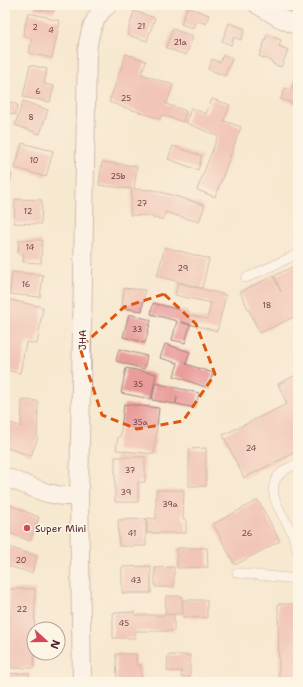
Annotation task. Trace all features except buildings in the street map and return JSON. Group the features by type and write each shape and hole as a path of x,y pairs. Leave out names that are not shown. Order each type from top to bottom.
{"street":[{"name":"ЈНА","path":"82,682 79,496 87,52 91,30 100,12 106,5"},
{"path":"258,5 278,17 298,26"},
{"path":"5,477 47,493 63,496 79,496"}],"lane":[{"path":"246,278 298,254"},
{"path":"298,463 281,473 276,479 273,486 273,494 275,501 292,532 298,552"},
{"path":"237,572 298,579"}],"highlighted area":[{"path":"164,294 196,324 215,374 183,421 137,429 102,415 80,348 124,307"}],"place":[{"name":"Super Mini","path":"27,528"}]}
